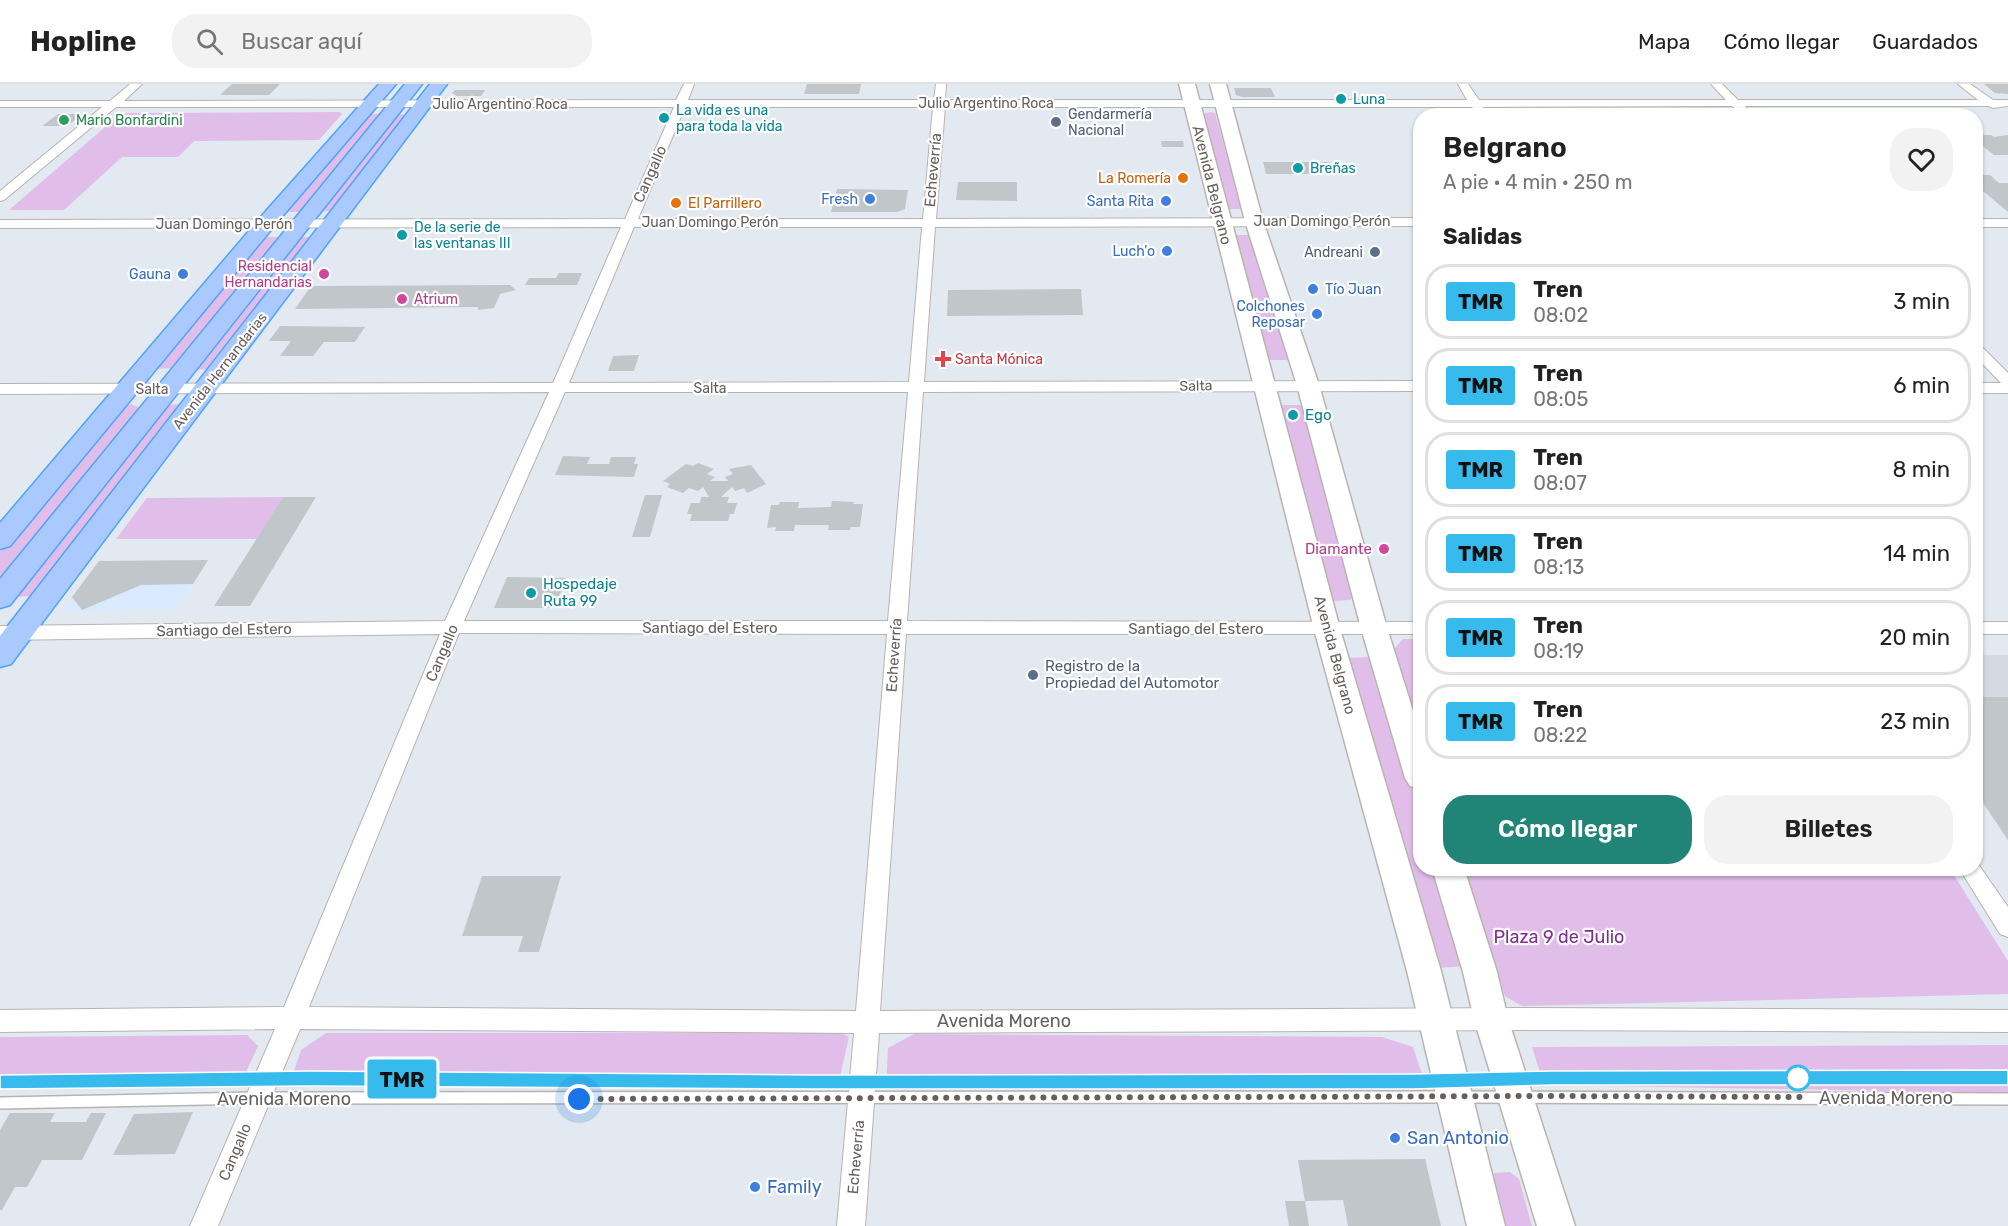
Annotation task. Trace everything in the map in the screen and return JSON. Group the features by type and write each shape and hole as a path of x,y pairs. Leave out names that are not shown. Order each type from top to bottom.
{"main road":[{"path":"0,540 388,84"},
{"name":"Avenida Hernandarias","path":"0,598 414,84"},
{"name":"Avenida Hernandarias","path":"0,657 9,633 206,389 439,84"},
{"name":"Avenida Belgrano","path":"1187,84 1327,629 1424,971 1486,1226"},
{"path":"1218,84 1225,103 1254,221 1308,385 1374,628 1413,755"},
{"path":"1450,876 1480,972 1491,1019 1556,1226"}],"street":[{"path":"0,197 137,84"},
{"name":"Cangallo","path":"204,1226 452,627 559,388 628,222 689,84"},
{"name":"Echeverría","path":"851,1226 895,628 941,84"},
{"path":"1463,84 1478,108"},
{"path":"1716,84 1740,108"},
{"path":"1964,84 1990,104 2006,109"},
{"name":"Julio Argentino Roca","path":"0,104 1990,104"},
{"name":"Juan Domingo Perón","path":"0,224 1413,222"},
{"path":"1983,223 2008,223"},
{"path":"1983,356 2008,382"},
{"name":"Salta","path":"0,389 916,389 1264,385 1413,386"},
{"path":"1983,388 2008,388"},
{"name":"Santiago del Estero","path":"9,633 452,627 1413,628"},
{"path":"1983,628 2008,628"},
{"path":"1975,876 2008,927"},
{"name":"Avenida Moreno","path":"0,1022 292,1018 867,1022 1491,1019 2008,1021"}],"lane":[{"name":"Avenida Moreno","path":"0,1103 258,1098 861,1099 1517,1096 2008,1099"}],"shaded area":[{"path":"208,560 176,610 61,611 99,561"},
{"path":"1983,655 2008,655 2008,840 1983,802"}],"green space":[{"path":"340,112 342,114 319,140 194,141 178,157 122,157 64,210 9,210 119,115 128,113"},
{"path":"1215,113 1242,209 1226,209 1202,114"},
{"path":"369,114 381,114 300,212 284,212"},
{"path":"395,114 408,115 335,211 319,211"},
{"path":"1236,235 1250,235 1291,360 1268,360 1234,238"},
{"path":"264,237 279,237 173,368 155,369"},
{"path":"297,237 313,237 211,369 192,370"},
{"path":"131,404 140,408 0,579 0,552 124,407"},
{"path":"178,404 180,407 33,596 10,597 168,405"},
{"path":"1278,405 1302,405 1355,594 1350,600 1334,601 1329,595"},
{"path":"283,497 257,539 116,539 147,498"},
{"path":"1403,639 1413,639 1413,716 1392,651"},
{"path":"1373,657 1413,786 1413,876 1441,876 1470,966 1434,968 1346,658"},
{"name":"Plaza 9 de Julio","path":"1465,876 1954,876 2008,961 2008,994 1522,1006 1505,996"},
{"path":"326,1033 841,1033 849,1037 838,1085 289,1086 301,1050"},
{"path":"914,1034 1382,1037 1413,1047 1428,1092 886,1090 888,1048"},
{"path":"247,1035 258,1046 240,1085 0,1089 0,1037"},
{"path":"2008,1045 2008,1093 1544,1085 1532,1047"},
{"path":"1510,1172 1519,1179 1532,1226 1501,1226 1488,1180 1495,1173"}],"building":[{"path":"232,84 280,84 269,95 220,95"},
{"path":"807,84 861,84 859,94 804,94"},
{"path":"1984,84 2008,84 2008,94 1995,93"},
{"path":"1234,88 1271,88 1275,97 1242,97 1236,95"},
{"path":"455,90 485,90 481,96 457,96 452,93"},
{"path":"58,114 83,114 67,126 42,126"},
{"path":"1983,135 1994,137 2008,135 2008,155 1994,155 1983,146"},
{"path":"1161,141 1183,141 1184,147 1162,147"},
{"name":"Breñas","path":"1263,162 1330,162 1334,174 1266,174"},
{"path":"1983,175 1990,175 1999,183 2008,183 2008,212 1983,191"},
{"path":"958,182 1017,182 1017,201 956,200"},
{"name":"Fresh","path":"837,189 908,190 905,209 897,212 831,212"},
{"path":"559,273 582,273 577,285 525,285 529,278 556,278"},
{"path":"510,285 516,290 500,294 494,308 478,310 478,307 295,309 311,286"},
{"path":"1081,289 1083,315 947,316 948,290"},
{"path":"280,326 365,327 355,342 324,342 313,356 280,356 291,341 269,341"},
{"path":"639,355 634,371 608,371 613,356"},
{"path":"563,456 590,457 587,464 609,464 611,457 636,457 634,464 638,464 634,477 555,475"},
{"path":"698,463 714,469 707,474 715,477 710,481 728,481 725,477 733,474 729,469 751,465 766,484 747,493 744,488 735,491 732,487 721,497 729,497 727,503 737,503 734,514 730,514 728,521 690,521 692,514 687,514 691,503 700,503 701,497 709,497 703,487 698,491 689,488 683,493 667,487 670,484 663,481 686,464 693,466"},
{"path":"645,495 662,495 650,537 632,537"},
{"path":"283,497 316,497 250,606 214,606"},
{"path":"832,501 863,504 860,527 851,527 850,530 828,530 829,525 795,525 794,531 775,531 776,527 767,528 771,505 779,505 780,502 799,502 798,508 831,507"},
{"path":"208,560 193,584 141,585 82,610 72,597 99,561"},
{"name":"Hospedaje Ruta 99","path":"507,577 566,578 555,608 494,608"},
{"path":"1983,697 2008,697 2008,840 1983,802"},
{"path":"482,876 561,876 539,952 518,952 523,936 462,936"},
{"path":"193,1112 175,1154 113,1155 134,1114"},
{"path":"10,1113 55,1113 50,1122 86,1122 91,1113 106,1113 82,1160 42,1160 27,1187 15,1187 0,1210 0,1130"},
{"path":"1425,1159 1441,1226 1348,1226 1343,1200 1305,1201 1298,1160"},
{"path":"1285,1201 1305,1201 1309,1226 1289,1226"}],"railway":[{"path":"0,1082 310,1079 1414,1082 1552,1078 2008,1078"}],"train":[{"name":"TMR","path":"0,1082 310,1078 813,1082 899,1080 1413,1082 1552,1078 2008,1078"}],"place":[{"name":"Luna","path":"1341,99"},
{"name":"La vida es una para toda la vida","path":"664,118"},
{"name":"Mario Bonfardini","path":"64,120"},
{"name":"Gendarmería Nacional","path":"1056,122"},
{"name":"Breñas","path":"1298,168"},
{"name":"La Romería","path":"1183,178"},
{"name":"Fresh","path":"870,199"},
{"name":"Santa Rita","path":"1166,201"},
{"name":"El Parrillero","path":"676,203"},
{"name":"De la serie de las ventanas III","path":"402,235"},
{"name":"Luch'o","path":"1167,251"},
{"name":"Andreani","path":"1375,252"},
{"name":"Gauna","path":"183,274"},
{"name":"Residencial Hernandarias","path":"324,274"},
{"name":"Tío Juan","path":"1313,289"},
{"name":"Atrium","path":"402,299"},
{"name":"Colchones Reposar","path":"1317,314"},
{"name":"Santa Mónica","path":"943,359"},
{"name":"Ego","path":"1293,415"},
{"name":"Diamante","path":"1384,549"},
{"name":"Hospedaje Ruta 99","path":"531,593"},
{"name":"Registro de la Propiedad del Automotor","path":"1033,675"},
{"name":"San Antonio","path":"1395,1138"},
{"name":"Family","path":"755,1187"}],"route":[{"path":"579,1099 1801,1097 1798,1078"}]}
